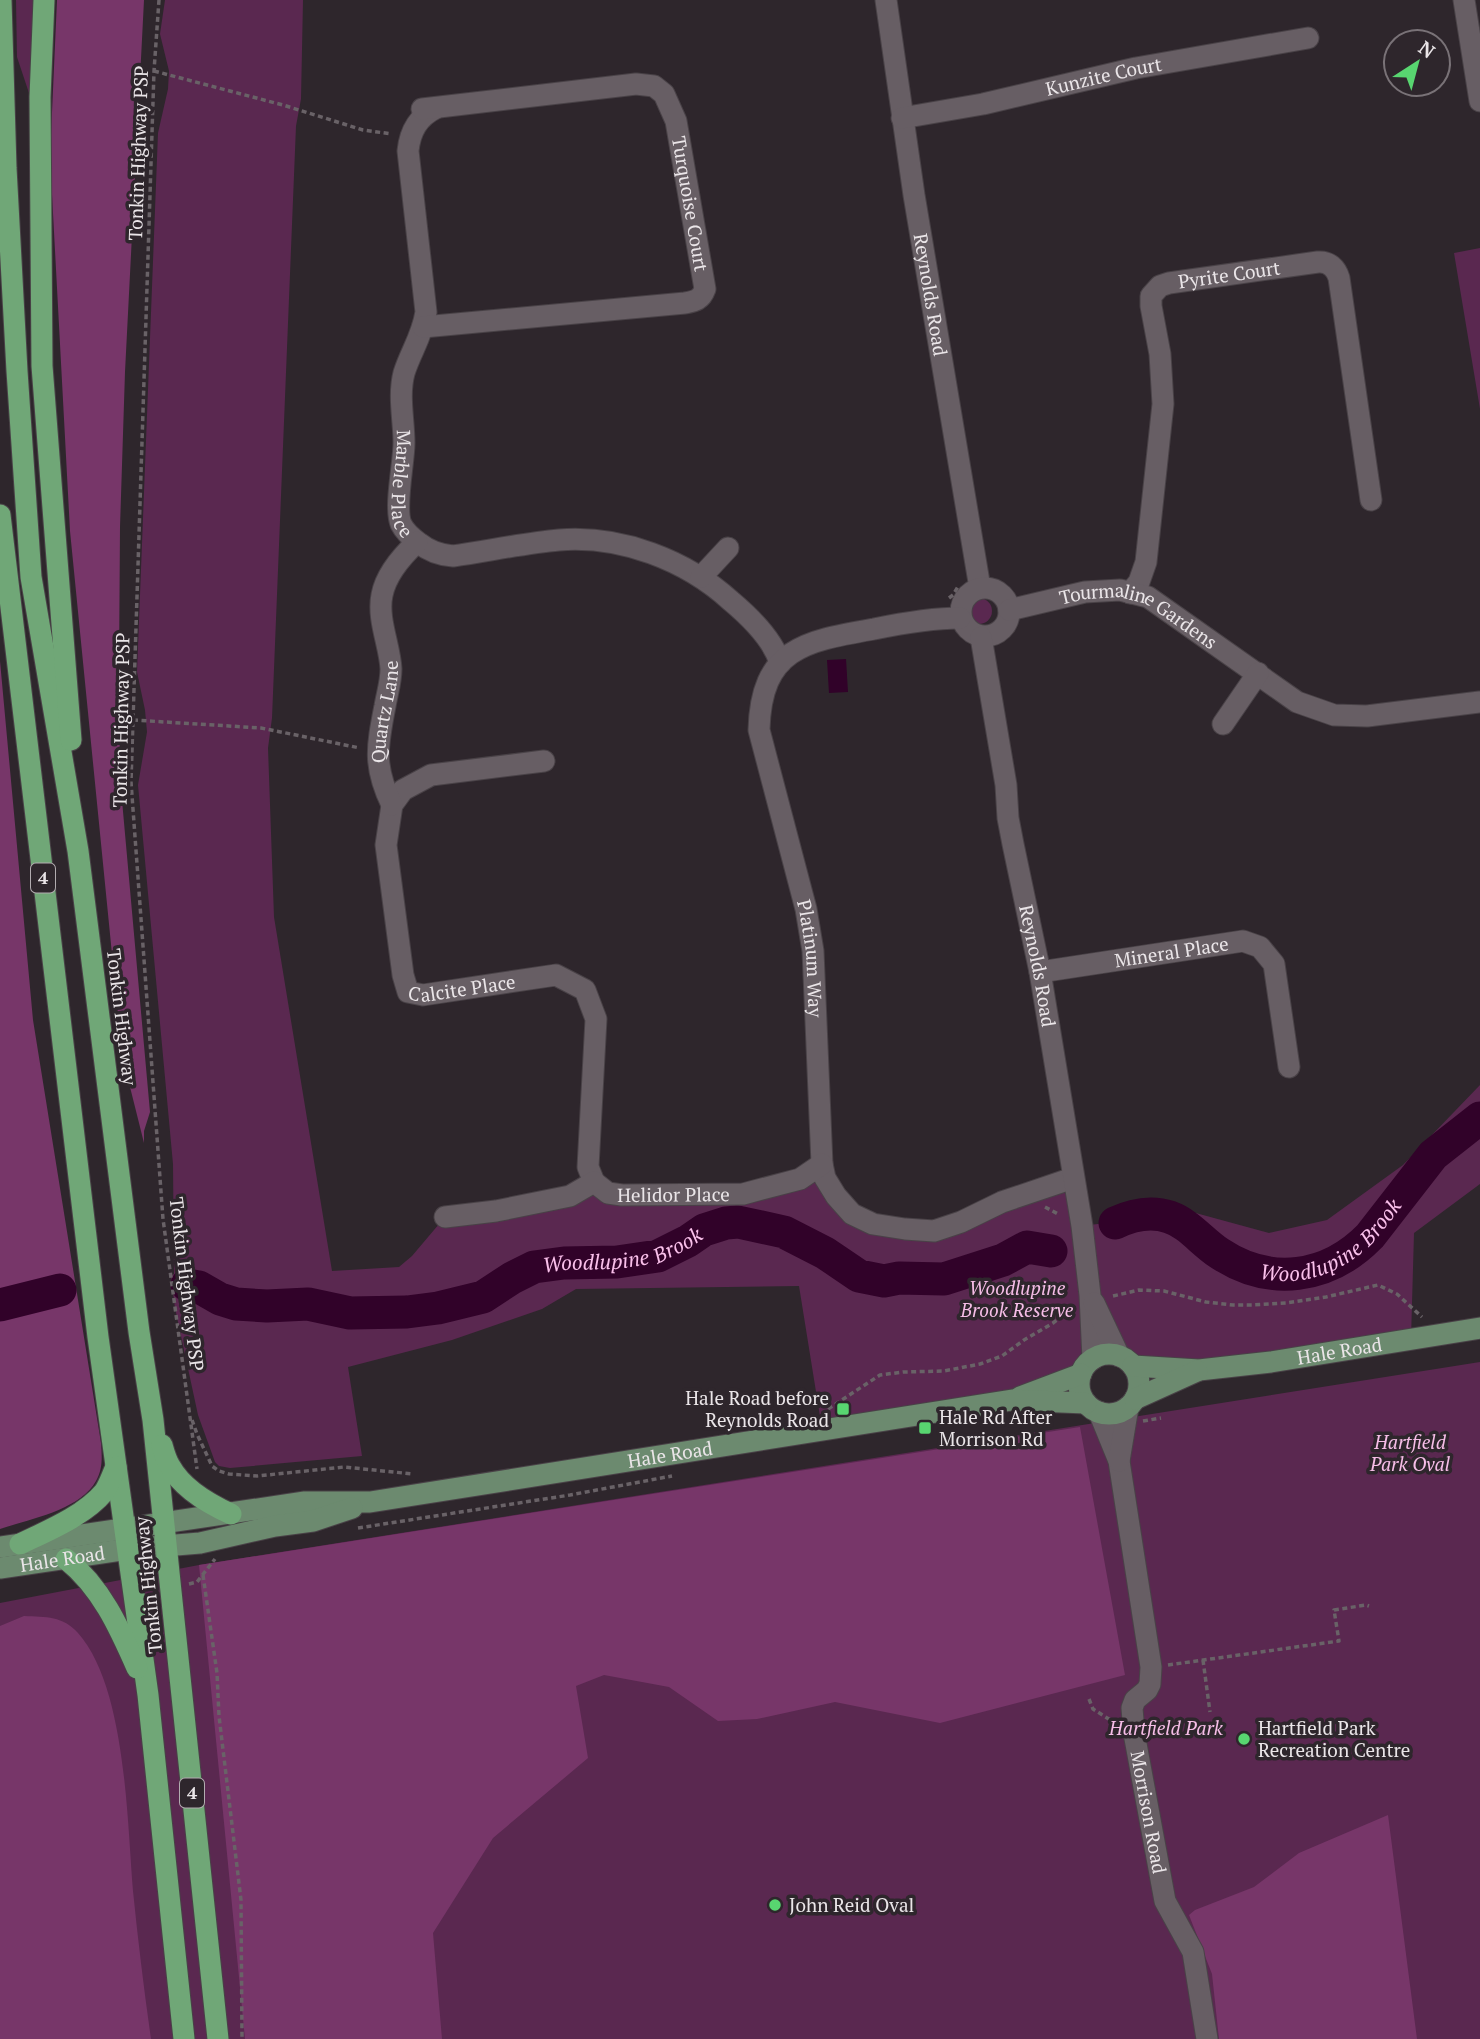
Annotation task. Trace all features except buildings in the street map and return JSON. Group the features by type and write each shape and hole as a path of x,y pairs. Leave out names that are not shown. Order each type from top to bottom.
{"highway":[{"name":"Tonkin Highway","path":"1,0 6,169 31,577 78,851 139,1332 153,1420 218,2039"},
{"path":"44,0 40,97 42,366 78,851"},
{"name":"Tonkin Highway","path":"0,515 98,1337 148,1695 184,2039"},
{"path":"153,1420 169,1465 178,1479 212,1506 231,1514"},
{"path":"10,1546 70,1520 105,1491 116,1467"},
{"path":"66,1559 102,1598 119,1627 148,1695"}],"main road":[{"name":"Hale Road","path":"1126,1361 1199,1370 1271,1362 1480,1328"},
{"path":"1105,1355 1126,1361 1138,1374 1139,1391 1134,1409 1109,1414 1093,1408 1081,1394 1079,1384 1087,1367 1105,1355"},
{"name":"Hale Road","path":"1012,1400 1087,1367"},
{"name":"Hale Road","path":"1134,1409 1199,1370"},
{"name":"Hale Road","path":"0,1568 66,1559 127,1539 164,1523 193,1518 305,1502 370,1502 1012,1400 1093,1408"},
{"name":"Hale Road","path":"10,1546 127,1539 166,1546 200,1543 275,1526 313,1521 370,1502"}],"street":[{"name":"Reynolds Road","path":"886,0 902,118 980,588"},
{"path":"1464,0 1476,57 1480,101"},
{"name":"Kunzite Court","path":"902,118 983,104 1136,68 1307,38"},
{"name":"Turquoise Court","path":"406,111 636,84 654,86 664,94 676,121 705,289 696,301 685,303 423,327"},
{"path":"409,136 424,114 436,108"},
{"name":"Marble Place","path":"406,111 426,312 423,327 405,372 401,392 404,453 399,515 411,538 434,553 453,556 559,540 606,542 662,557 713,584 770,640 780,663"},
{"name":"Pyrite Court","path":"1130,593 1139,582 1146,562 1163,404 1160,354 1151,296 1160,286 1169,282 1324,261 1334,267 1339,278 1371,500"},
{"name":"Quartz Lane","path":"392,805 380,779 377,751 391,674 382,594 398,562 417,542"},
{"path":"701,577 728,548"},
{"path":"980,588 996,590 1007,602 1009,610 1006,624 996,635 981,637 968,630 960,618 962,603 972,591 980,588"},
{"name":"Tourmaline Gardens","path":"1009,610 1086,592 1119,590 1148,597 1297,702 1334,715 1367,716 1480,702"},
{"name":"Platinum Way","path":"824,1171 813,951 806,909 759,730 760,705 768,678 785,657 807,644 834,636 934,618 960,618"},
{"name":"Reynolds Road","path":"981,637 1006,785 1008,818 1040,972 1082,1226 1090,1298 1087,1367"},
{"path":"1223,724 1258,673"},
{"path":"392,805 403,790 431,775 544,761"},
{"name":"Calcite Place","path":"392,805 386,845 403,975 408,992 423,995 556,975 585,990 596,1019 588,1167 594,1182"},
{"name":"Mineral Place","path":"1040,972 1242,940 1260,947 1274,964 1289,1067"},
{"path":"824,1171 836,1196 852,1214 873,1224 934,1231 961,1222 1002,1202 1073,1178"},
{"name":"Helidor Place","path":"446,1217 496,1211 570,1196 594,1182 608,1192 622,1195 743,1194 824,1171"},
{"name":"Reynolds Road","path":"1090,1298 1126,1361"},
{"path":"1093,1408 1119,1461 1152,1667"},
{"path":"1119,1461 1134,1409"},
{"name":"Morrison Road","path":"1152,1667 1150,1684 1135,1700 1132,1708 1134,1733 1165,1901 1193,1952 1207,2039"}],"path":[{"name":"Tonkin Highway PSP","path":"159,0 154,71 131,782 163,1219 199,1484 194,1492"},
{"path":"154,71 283,105 363,130 409,136"},
{"path":"133,720 261,728 377,751"},
{"path":"820,1415 880,1375 944,1371 980,1364 1002,1356 1090,1298 1139,1290 1164,1291 1206,1302 1233,1305 1286,1303 1326,1297 1378,1284 1397,1294 1423,1318"},
{"path":"189,1408 197,1434 212,1465 229,1474 257,1476 344,1467 415,1474"},
{"path":"1134,1409 1161,1418"},
{"path":"350,1529 674,1475"},
{"path":"220,1556 203,1575 217,1673 219,1716 241,1900 242,2039"},
{"path":"1152,1667 1339,1641 1334,1610 1369,1606"},
{"path":"1203,1660 1210,1712"},
{"path":"1089,1699 1093,1709 1104,1718 1134,1733"}],"green space":[{"path":"16,0 41,0 30,96 17,57"},
{"name":"Woodlupine Brook Reserve","path":"165,0 303,0 301,99 296,126 272,718 268,748 274,917 332,1271 399,1267 412,1256 445,1217 570,1196 825,1178 836,1196 905,1229 1073,1178 1082,1226 1192,1212 1269,1233 1327,1220 1403,1165 1480,1085 1480,1184 1414,1233 1411,1339 1199,1370 1112,1354 1098,1356 1086,1366 1012,1400 822,1429 799,1286 576,1289 542,1309 452,1340 348,1367 362,1456 230,1468 219,1466 215,1462 198,1415 175,1308 171,1276 174,1274 173,1164 138,785 147,732 137,672 158,133 168,89 169,71 160,34"},
{"path":"1480,248 1480,409 1454,253"},
{"path":"979,598 989,601 992,611 989,621 979,624 969,621 966,611 969,601"},
{"name":"Hartfield Park","path":"1480,1362 1480,2039 0,2039 0,1603 199,1565"}],"shaded area":[{"path":"57,0 144,0 125,372 119,668 120,778 150,1112 144,1131 144,1143 122,1055 70,531 50,157"},
{"path":"846,659 848,692 829,693 827,660"},
{"path":"0,661 33,1020 102,1458 96,1481 89,1491 78,1499 53,1512 0,1529"},
{"path":"1080,1427 1125,1675 940,1723 835,1702 757,1719 718,1721 669,1687 604,1675 576,1686 588,1758 493,1838 433,1933 442,2039 245,2039 199,1565"},
{"path":"24,1616 54,1618 72,1627 94,1657 106,1686 115,1720 126,1792 135,1909 151,2039 0,2039 0,1626"},
{"path":"1388,1815 1417,2039 1219,2039 1212,1974 1189,1915 1195,1910 1254,1887 1299,1853"}],"waterway":[{"name":"Woodlupine Brook","path":"1115,1223 1133,1216 1151,1214 1169,1217 1186,1226 1219,1253 1238,1264 1278,1274 1317,1269 1336,1262 1370,1236 1433,1155 1480,1118"},
{"name":"Woodlupine Brook","path":"187,1285 199,1287 220,1299 236,1304 308,1304 350,1313 407,1312 483,1297 534,1267 564,1263 617,1262 658,1256 704,1230 738,1222 784,1232 825,1253 859,1276 884,1281 899,1278 944,1279 1003,1260 1027,1247 1051,1251"},
{"name":"Woodlupine Brook","path":"0,1305 60,1290"}],"place":[{"name":"Hale Road before Reynolds Road","path":"843,1409"},
{"name":"Hale Rd After Morrison Rd","path":"925,1428"},
{"name":"Hartfield Park Recreation Centre","path":"1244,1739"},
{"name":"John Reid Oval","path":"775,1905"}],"park label":[{"name":"Hartfield Park Oval","path":"1410,1453"}]}
